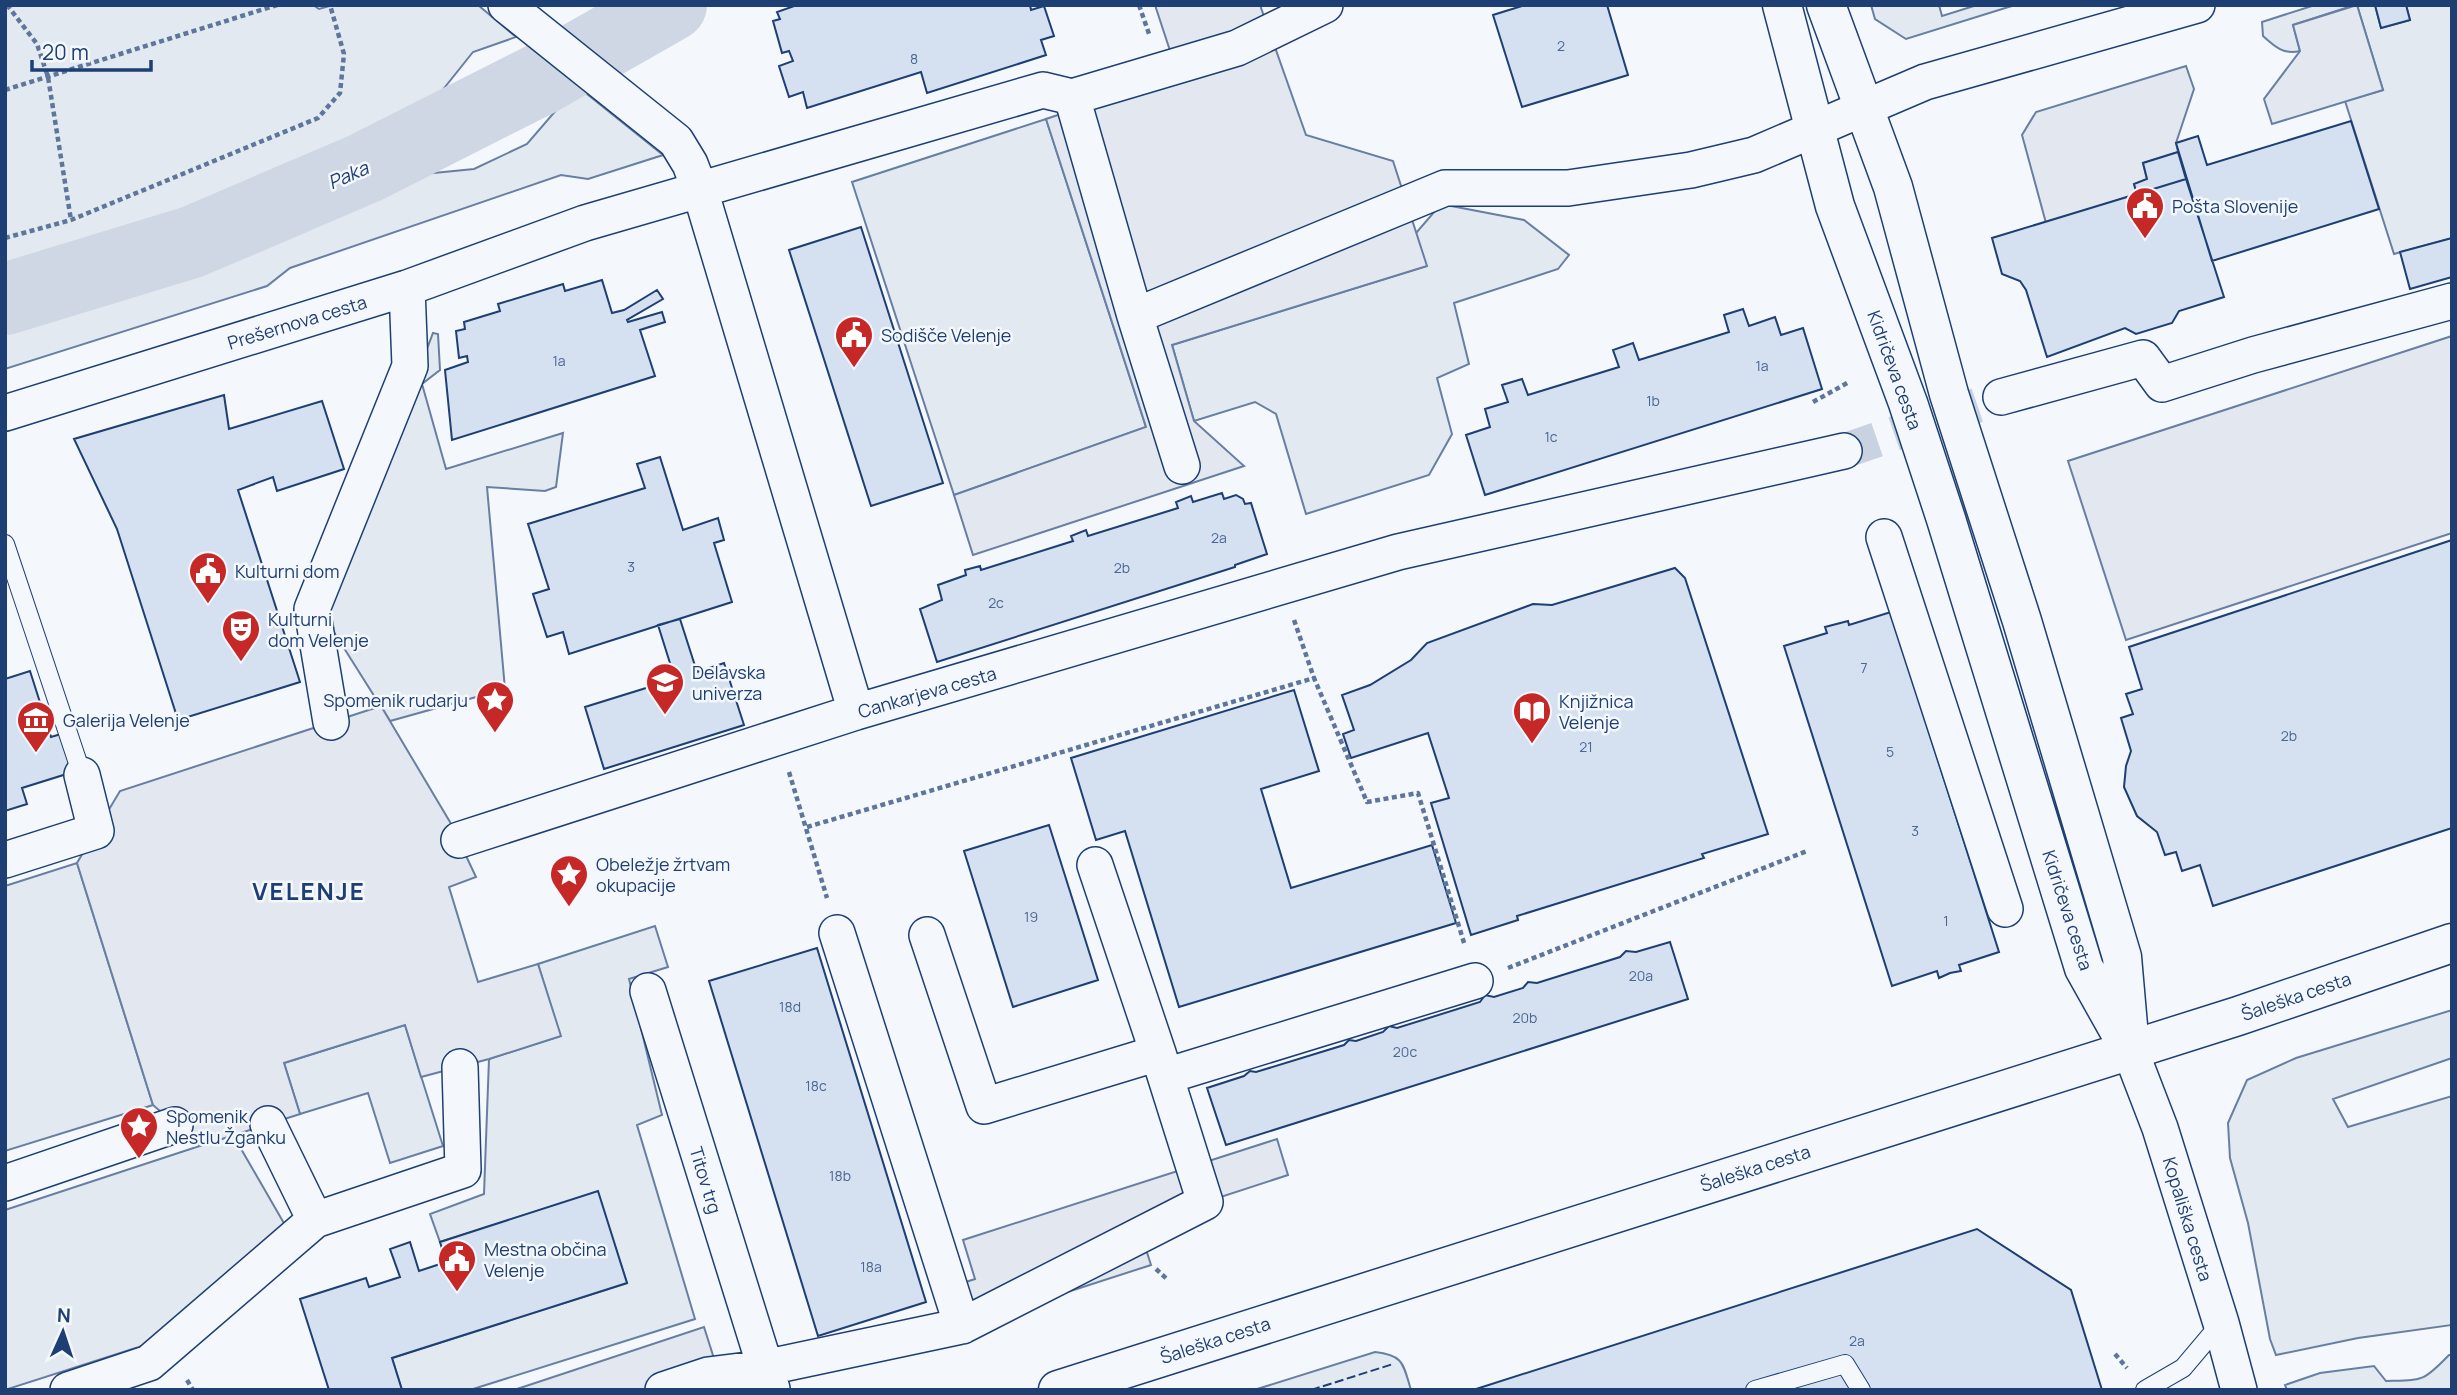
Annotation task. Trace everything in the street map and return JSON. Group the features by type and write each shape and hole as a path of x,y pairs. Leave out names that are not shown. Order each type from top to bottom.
{"main road":[{"name":"Kidričeva cesta","path":"1782,5 1835,206 1912,416 2084,968 2130,1049"},
{"name":"Kidričeva cesta","path":"1826,5 1893,187 1949,394 2026,634 2122,957 2130,1049"},
{"name":"Šaleška cesta","path":"1058,1390 2130,1049 2452,943"}],"street":[{"path":"1182,466 1135,316 1072,97 1237,48 1325,5"},
{"path":"1135,316 1445,188 1568,188 1691,170 1754,155 1925,82 2197,5"},
{"path":"507,7 676,141 690,164 856,712"},
{"name":"Prešernova cesta","path":"5,413 407,288 585,223 1043,90 1072,97"},
{"path":"331,722 312,609 410,366 407,288"},
{"path":"2001,397 2143,358 2162,384 2253,355 2452,301"},
{"name":"Cankarjeva cesta","path":"459,840 856,712 1398,552 1844,451"},
{"path":"1884,537 2005,909"},
{"path":"5,860 96,831 82,775"},
{"path":"663,1390 708,1375 768,1379 962,1326 1205,1202 1095,865"},
{"path":"837,933 962,1326"},
{"path":"927,935 984,1105 1162,1064 1475,981"},
{"name":"Titov trg","path":"648,991 768,1379"},
{"name":"Kopališka cesta","path":"2130,1049 2160,1128 2221,1323 2239,1390"},
{"path":"68,1390 149,1363 315,1220 463,1170 460,1067"},
{"path":"268,1124 315,1220"},
{"path":"5,1183 176,1125"}],"lane":[{"path":"5,544 82,775"},
{"path":"2146,1390 2183,1368 2221,1323"},
{"path":"1755,1390 1845,1364 1861,1390"}],"path":[{"path":"7,5 37,44 48,77 71,220"},
{"path":"5,90 277,5"},
{"path":"5,238 71,220 318,118 340,93 344,54 330,5"},
{"path":"1813,402 1849,383"},
{"path":"1282,587 1314,678 1367,802 1418,793 1475,981 1807,851"},
{"path":"807,827 1314,678"},
{"path":"778,738 837,933"},
{"path":"2115,1354 2127,1369"}],"shaded area":[{"path":"5,5 313,5 319,9 333,5 478,5 516,37 473,52 433,102 302,179 57,277 5,290"},
{"path":"1155,5 1260,5 1306,135 1393,161 1427,266 1172,345 1194,421 1244,466 973,555 954,495 1146,427 1046,119 1178,75"},
{"path":"1871,5 1939,5 1942,16 1977,5 2015,5 1906,39 1875,19"},
{"path":"2315,5 2355,5 2293,25 2300,51 2280,49 2263,36 2262,22"},
{"path":"2357,5 2375,5 2381,28 2410,20 2406,5 2452,5 2452,238 2394,254 2345,101 2383,90"},
{"path":"2357,5 2383,90 2272,124 2264,99 2300,51 2293,25"},
{"path":"2186,66 2194,89 2176,143 2178,152 2143,163 2147,179 2134,184 2137,194 2046,223 2022,135 2036,112"},
{"path":"577,86 663,155 588,179 561,175 290,268 267,286 5,369 5,311 187,258 373,179 474,169 527,144"},
{"path":"1046,119 1146,427 954,495 852,182"},
{"path":"1441,204 1524,220 1569,255 1558,269 1454,303 1469,364 1437,378 1452,434 1429,475 1306,514 1276,414 1255,402 1194,421 1172,345 1426,266 1416,233"},
{"path":"433,333 438,334 440,370 422,384 446,469 563,433 556,487 545,491 487,487 505,689 390,721 325,618"},
{"path":"2452,336 2452,533 2126,640 2068,461"},
{"path":"381,706 450,822 476,877 449,887 478,982 538,964 561,1036 421,1077 405,1025 284,1063 300,1114 200,1146 153,1105 77,863 120,791"},
{"path":"77,863 153,1105 5,1151 5,886"},
{"path":"655,926 668,967 629,979 662,1115 637,1125 695,1319 470,1390 402,1390 392,1358 627,1283 597,1192 440,1242 430,1214 484,1194 489,1059 560,1036 538,964"},
{"path":"2452,1010 2452,1058 2333,1099 2348,1127 2452,1096 2452,1325 2358,1338 2276,1355 2270,1339 2248,1223 2230,1158 2228,1123 2247,1080 2296,1058"},
{"path":"405,1025 443,1146 390,1163 368,1093 300,1114 284,1063"},
{"path":"233,1135 285,1225 142,1346 5,1390 5,1210"},
{"path":"1277,1139 1288,1175 1138,1224 1151,1265 953,1329 941,1290 975,1279 963,1240"},
{"path":"704,1327 724,1390 514,1390"},
{"path":"1375,1352 1385,1353 1401,1362 1411,1390 1254,1390"},
{"path":"2452,1355 2452,1390 2287,1390 2285,1385 2320,1373 2374,1366 2386,1381 2422,1378"}],"building":[{"path":"797,5 1030,5 1031,10 1044,6 1054,36 1041,40 1046,55 927,93 921,72 807,108 803,92 789,97 779,66 793,61 789,51 782,53 773,21 780,19 777,12"},
{"path":"1525,5 1607,5 1628,75 1522,107 1493,15"},
{"path":"2375,5 2406,5 2410,20 2381,28"},
{"path":"2351,121 2379,209 2212,261 2176,143 2198,136 2207,165"},
{"path":"2178,152 2186,179 2137,194 2134,184 2147,179 2143,163"},
{"path":"2186,179 2224,297 2179,311 2172,323 2136,334 2125,328 2047,357 2026,290 2020,281 2002,274 1992,238"},
{"path":"861,227 943,483 871,506 789,250"},
{"path":"2452,238 2452,277 2410,289 2400,252"},
{"path":"602,280 612,313 624,310 657,290 663,299 627,320 628,322 662,312 665,322 640,330 655,376 452,440 445,370 468,362 467,356 459,358 456,331 465,329 464,322 500,311 498,304 563,284 565,291"},
{"path":"1743,309 1749,326 1775,317 1781,335 1803,328 1822,389 1485,495 1466,435 1490,427 1485,409 1508,402 1502,385 1522,379 1528,395 1619,367 1613,350 1633,343 1639,360 1729,332 1724,315"},
{"name":"Kulturni dom","path":"224,395 229,429 322,401 344,469 277,491 273,477 238,490 300,682 178,720 117,529 74,439"},
{"path":"660,457 683,530 718,518 724,540 714,543 732,602 569,654 563,632 547,637 533,594 549,589 528,524 645,488 637,464"},
{"path":"1222,493 1224,499 1236,495 1243,499 1245,504 1251,503 1267,554 1235,567 937,662 920,609 942,600 938,585 966,575 965,570 980,566 981,570 1073,541 1071,536 1086,530 1088,536 1178,508 1176,502 1191,496 1193,502"},
{"path":"2452,540 2452,828 2213,906 2200,865 2182,871 2176,852 2165,855 2157,832 2137,816 2124,787 2131,751 2121,718 2133,714 2126,694 2142,689 2129,647"},
{"path":"1675,568 1685,578 1768,834 1702,854 1704,858 1517,916 1518,920 1471,935 1431,803 1449,798 1428,733 1351,758 1343,734 1354,730 1342,695 1370,685 1411,660 1427,643 1533,604 1552,605"},
{"path":"1891,612 1999,952 1959,965 1961,971 1939,978 1937,971 1892,986 1784,646 1827,633 1825,627 1848,621 1849,625"},
{"name":"Delavska univerza","path":"680,619 697,672 724,663 744,725 604,769 585,707 675,679 658,625"},
{"name":"Galerija Velenje","path":"30,671 51,737 61,734 73,772 22,788 27,804 5,811 5,679"},
{"path":"1294,690 1319,771 1261,789 1291,888 1432,845 1456,923 1179,1007 1125,831 1096,840 1071,758"},
{"path":"1049,825 1098,980 1013,1007 964,851"},
{"path":"1670,942 1688,999 1226,1145 1207,1088 1244,1076 1250,1071 1256,1072 1344,1045 1349,1040 1356,1041 1383,1032 1389,1026 1397,1028 1480,1002 1485,995 1494,997 1523,988 1528,982 1537,983 1620,957 1626,951 1636,952"},
{"path":"817,948 926,1302 818,1336 709,981"},
{"name":"Mestna občina Velenje","path":"598,1191 627,1283 392,1358 402,1390 329,1390 300,1299 366,1278 369,1287 400,1277 390,1249 410,1242 419,1271 446,1262 440,1242"},
{"path":"1977,1229 2071,1290 2102,1390 1473,1390"}],"waterway":[{"name":"Paka","path":"5,299 192,242 365,168 543,78 671,5"}],"tunnel":[{"path":"1844,451 2001,397"}],"fence":[{"path":"1311,1390 1393,1364"}],"place":[{"name":"Pošta Slovenije","path":"2145,240"},
{"name":"Sodišče Velenje","path":"854,369"},
{"name":"Kulturni dom","path":"208,605"},
{"name":"Kulturni dom Velenje","path":"241,663"},
{"name":"Delavska univerza","path":"665,716"},
{"name":"Spomenik rudarju","path":"495,734"},
{"name":"Knjižnica Velenje","path":"1532,745"},
{"name":"Galerija Velenje","path":"36,754"},
{"name":"Obeležje žrtvam okupacije","path":"569,908"},
{"name":"Spomenik Nestlu Žganku","path":"139,1160"},
{"name":"Mestna občina Velenje","path":"457,1293"}],"district":[{"name":"VELENJE","path":"309,890"}]}
